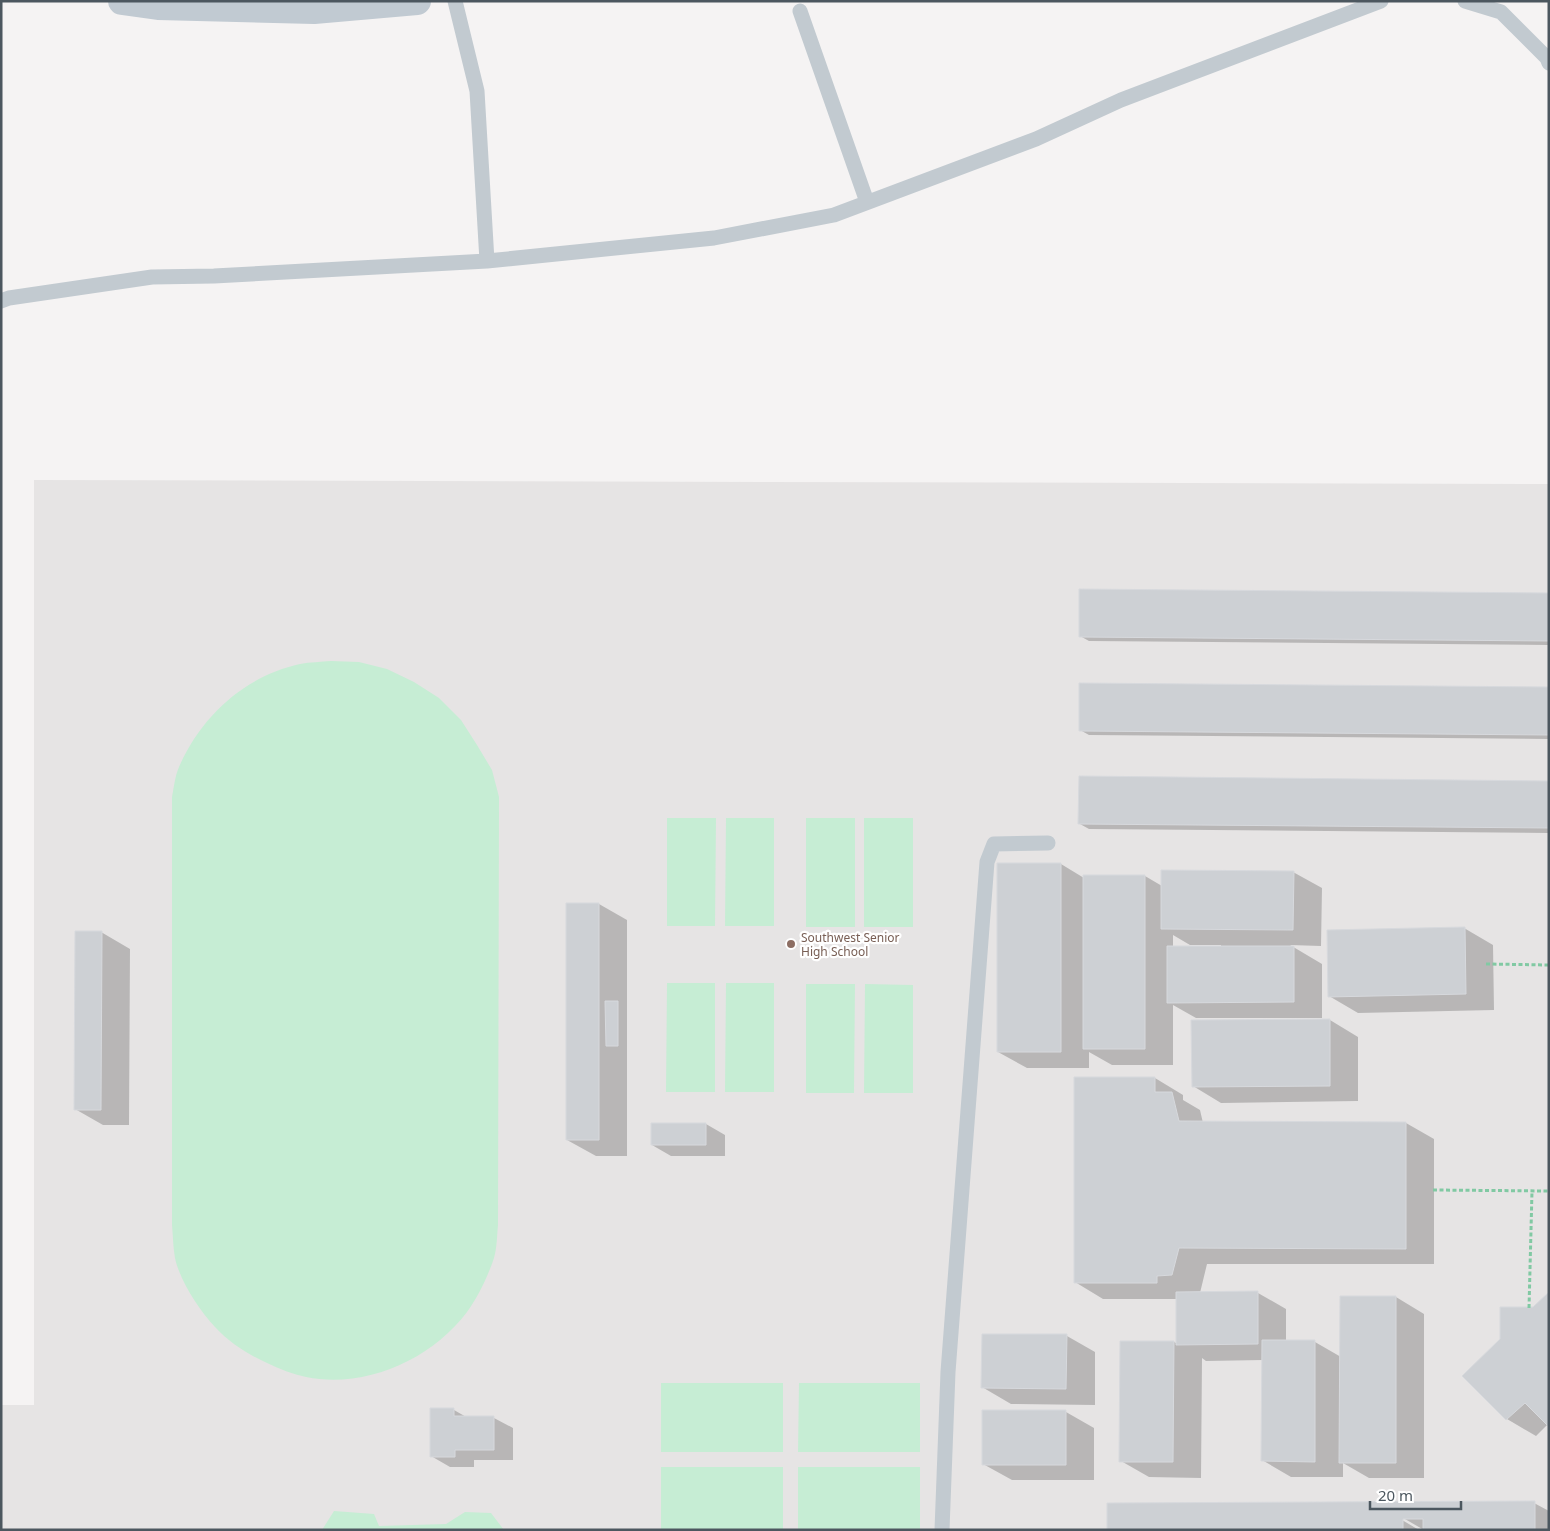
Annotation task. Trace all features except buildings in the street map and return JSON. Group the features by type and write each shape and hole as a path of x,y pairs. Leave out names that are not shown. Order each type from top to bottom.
{"main road":[{"path":"122,1 158,6 314,10 417,1"}],"lane":[{"path":"455,1 477,91 487,262"},
{"path":"1,300 152,277 214,276 487,262 714,238 834,215 1036,139 1121,100 1381,1"},
{"path":"1465,1 1501,12 1547,58 1549,63"},
{"path":"800,11 867,202"},
{"path":"942,1530 948,1372 987,862 994,844 1048,843"}],"path":[{"path":"1486,964 1549,965"},
{"path":"1433,1190 1549,1191"},
{"path":"1529,1308 1532,1191"}],"shaded area":[{"name":"Southwest Senior High School","path":"34,480 1549,484 1549,1530 1,1530 1,1405 34,1405"}],"green space":[{"path":"331,661 359,662 387,669 414,682 439,698 461,720 492,770 499,797 498,1225 495,1254 486,1279 467,1312 452,1329 416,1357 395,1367 351,1379 328,1380 306,1377 281,1369 239,1348 215,1327 203,1312 177,1267 172,1225 172,797 178,770 188,748 212,715 227,701 243,688 280,670 304,663"},
{"path":"667,818 716,818 715,926 667,926"},
{"path":"726,818 774,818 774,926 725,926"},
{"path":"806,818 855,818 855,927 806,927"},
{"path":"864,818 913,818 913,927 864,927"},
{"path":"667,983 715,983 715,1092 666,1092"},
{"path":"726,983 774,983 774,1092 725,1092"},
{"path":"806,984 855,984 854,1093 806,1093"},
{"path":"865,984 913,985 913,1093 864,1093"},
{"path":"661,1383 783,1383 783,1452 661,1452"},
{"path":"799,1383 920,1383 920,1452 798,1452"},
{"path":"661,1467 783,1467 783,1530 661,1530"},
{"path":"798,1467 920,1467 920,1530 798,1530"},
{"path":"334,1511 374,1514 379,1526 446,1524 465,1512 491,1513 504,1530 322,1530"}],"place":[{"name":"Southwest Senior High School","path":"791,944"}]}
